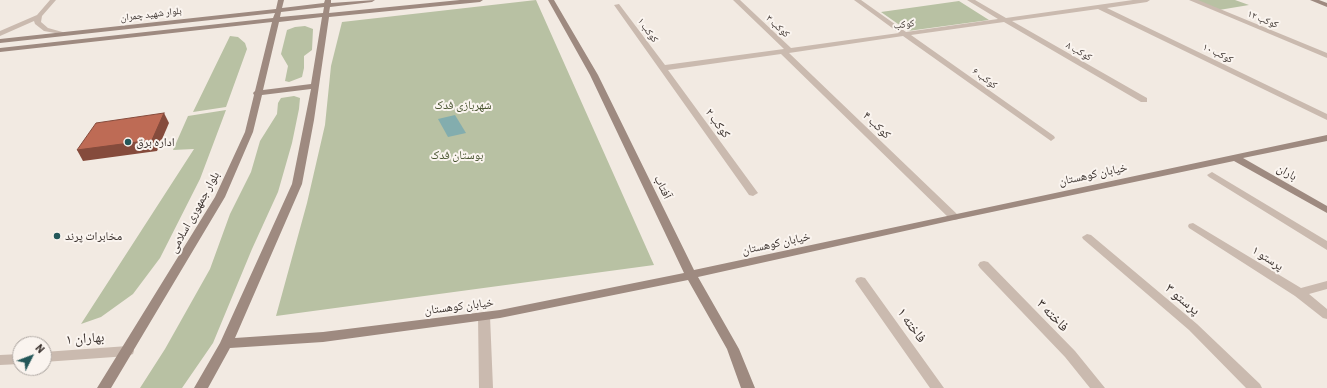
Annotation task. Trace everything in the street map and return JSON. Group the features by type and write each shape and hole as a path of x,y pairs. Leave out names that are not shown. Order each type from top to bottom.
{"main road":[{"name":"بلوار شهید چمران","path":"0,41 64,34 280,5 372,0"},
{"name":"بلوار شهید چمران","path":"0,50 480,0"},
{"name":"آفتاب","path":"551,0 594,75 691,275 733,349 748,388"},
{"path":"1314,0 1327,5"},
{"path":"201,388 226,344 297,184 310,120 327,2"},
{"name":"بلوار جمهوری اسلامی","path":"104,388 128,351 220,197 249,132 257,93 280,5"},
{"path":"257,93 314,86"},
{"name":"خیابان کوهستان","path":"226,344 323,337 484,316 691,275 954,217 1327,138"},
{"name":"باران","path":"1234,157 1327,210"}],"street":[{"path":"52,0 39,16 37,23 46,30 64,34"},
{"name":"کوکب ۳","path":"736,0 786,51"},
{"name":"کوکب ۶","path":"857,0 907,34 1051,138"},
{"name":"کوکب ۸","path":"970,0 1144,100"},
{"name":"کوکب ۱۰","path":"1091,0 1327,117"},
{"name":"کوکب","path":"663,68 1147,0"},
{"name":"کوکب ۱۲","path":"1192,0 1327,56"},
{"name":"کوکب ۱","path":"617,5 663,68"},
{"path":"0,34 39,16"},
{"name":"کوکب ۴","path":"786,51 954,217"},
{"name":"کوکب ۲","path":"663,68 754,193"},
{"path":"1212,176 1327,246"},
{"name":"پرستو ۱","path":"1194,226 1299,293 1327,315"},
{"name":"پرستو ۳","path":"1087,237 1193,328 1256,388"},
{"name":"فاخته ۳","path":"984,265 1070,354 1098,388"},
{"name":"فاخته ۱","path":"861,281 937,388"},
{"path":"1299,293 1327,285"},
{"path":"484,316 486,388"},
{"name":"بهاران ۱","path":"52,356 128,351"},
{"path":"0,360 12,359"}],"green space":[{"name":"بوستان فدک","path":"536,0 654,265 276,316 307,203 325,125 331,66 342,22"},
{"path":"1196,0 1235,0 1249,5 1219,10"},
{"path":"959,1 989,20 908,31 881,12"},
{"path":"305,26 313,29 312,50 304,56 302,77 289,82 285,81 288,66 281,54 287,30"},
{"path":"230,36 238,37 245,43 247,49 226,107 193,112"},
{"path":"294,96 300,98 299,109 292,143 278,192 252,249 213,343 182,388 140,388 165,349 210,269 230,214 251,172 260,141 277,114 278,103 281,98"},
{"path":"226,110 200,179 160,258 133,294 101,317 81,324 194,149 173,150 188,116"}],"water":[{"path":"455,115 466,133 448,137 438,119"}],"building":[{"path":"164,113 152,140 77,150 96,123"}],"place":[{"name":"اداره برق","path":"128,142"},
{"name":"مخابرات پرند","path":"57,236"}],"park label":[{"name":"شهربازی فدک","path":"463,105"}]}
